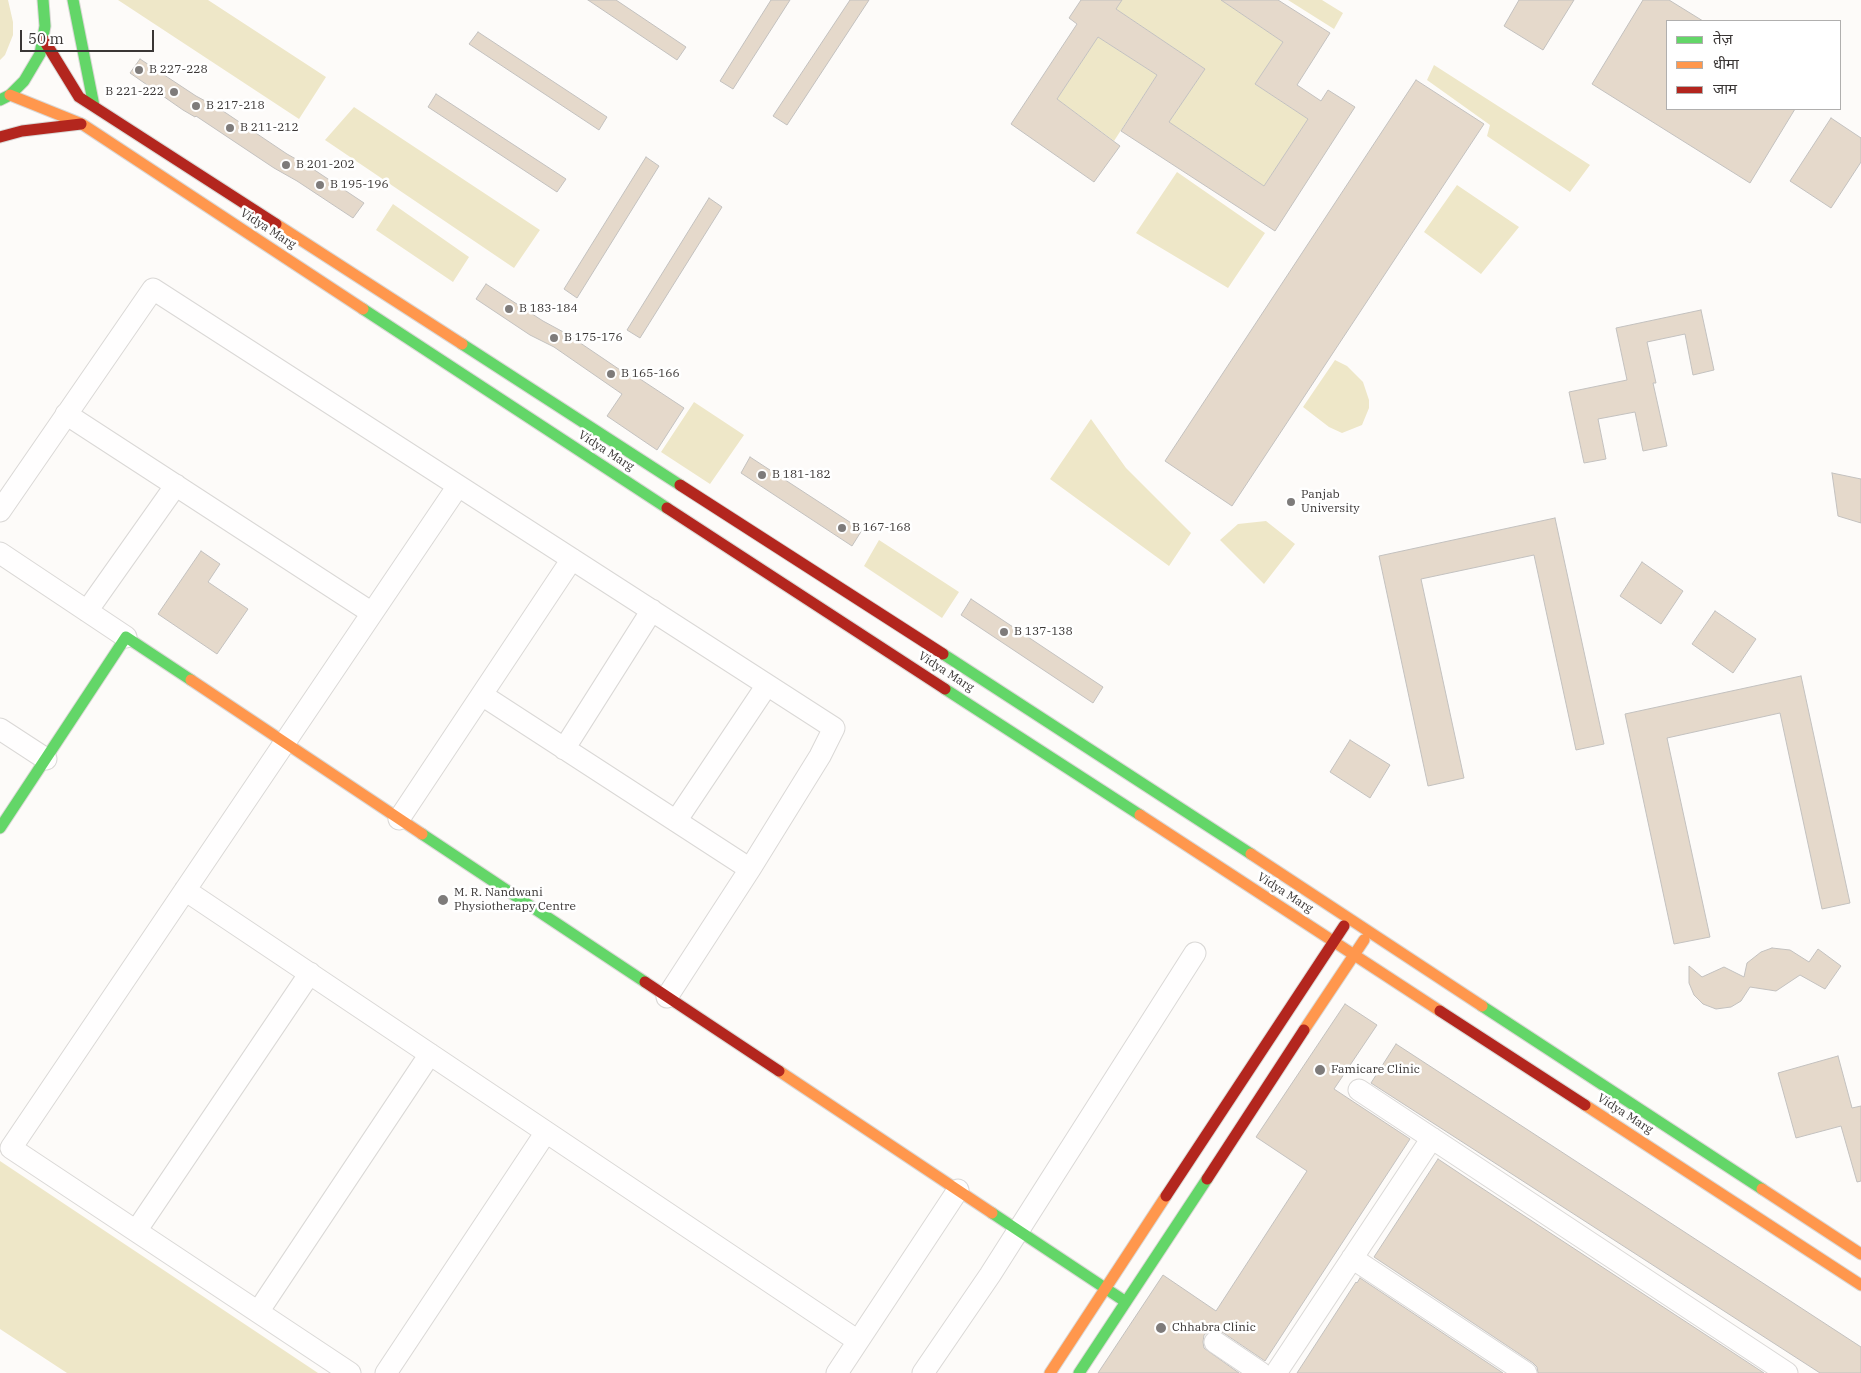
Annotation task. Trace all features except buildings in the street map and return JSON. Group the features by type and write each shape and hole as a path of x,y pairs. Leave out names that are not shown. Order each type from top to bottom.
{"main road":[{"path":"5,97 24,81 40,54 44,40 45,16 42,0"},
{"path":"73,0 94,106"},
{"name":"Vidya Marg","path":"44,40 79,97 1113,764 1861,1254"},
{"name":"Vidya Marg","path":"5,97 82,124 511,406 1861,1285"},
{"path":"0,137 22,131 82,124"},
{"path":"0,828 126,637 1126,1302"},
{"path":"1050,1373 1349,919"},
{"path":"1079,1373 1369,932"}],"street":[{"path":"0,511 153,288 834,728 820,756 750,869 667,997"},
{"path":"66,414 372,613"},
{"path":"87,611 176,485"},
{"path":"350,1373 11,1148 458,486"},
{"path":"0,553 126,637"},
{"path":"399,819 572,559"},
{"path":"564,749 652,610"},
{"path":"676,821 767,685"},
{"path":"482,695 750,869"},
{"path":"0,729 46,759"},
{"path":"185,890 858,1341"},
{"path":"923,1373 1018,1230 1195,953"},
{"path":"136,1231 310,973"},
{"path":"258,1312 430,1054"},
{"path":"1360,1090 1787,1373"},
{"path":"386,1373 546,1132"},
{"path":"1276,1373 1432,1138"},
{"path":"837,1373 958,1190"},
{"path":"1352,1258 1526,1373"},
{"path":"1215,1342 1261,1373"}],"shaded area":[{"path":"0,0 8,0 13,22 13,35 5,55 0,60"},
{"path":"118,0 208,0 326,77 299,119"},
{"path":"1122,0 1221,0 1283,42 1255,84 1308,119 1264,186 1169,122 1205,69 1116,9"},
{"path":"1288,0 1322,0 1343,13 1334,29"},
{"path":"1098,37 1157,75 1114,141 1057,99"},
{"path":"1434,65 1590,165 1570,192 1487,136 1490,125 1427,80"},
{"path":"354,107 540,230 514,268 325,140"},
{"path":"1177,172 1265,233 1228,288 1136,233"},
{"path":"1457,185 1519,227 1481,274 1424,232"},
{"path":"393,204 469,257 453,282 376,230"},
{"path":"1335,360 1347,366 1363,382 1369,400 1369,408 1362,425 1342,433 1329,427 1303,407"},
{"path":"694,402 744,435 710,484 661,452"},
{"path":"1091,419 1126,468 1191,533 1169,566 1050,479"},
{"path":"1266,521 1295,544 1264,584 1220,540 1238,524"},
{"path":"879,540 959,592 942,618 864,566"},
{"path":"0,1161 318,1373 67,1373 0,1329"}],"traffic: fast":[{"path":"0,100 10,95 24,81 40,54 45,26 43,0"},
{"path":"73,0 94,106"},
{"path":"363,309 667,508"},
{"path":"462,344 680,485"},
{"path":"0,828 126,637 191,680"},
{"path":"943,654 1251,854"},
{"path":"945,689 1140,815"},
{"path":"422,834 645,982"},
{"path":"1482,1006 1762,1189"},
{"path":"1079,1373 1207,1179"},
{"path":"992,1213 1126,1302"}],"traffic: slow":[{"path":"10,95 82,124 363,309"},
{"path":"276,224 462,344"},
{"path":"191,680 422,834"},
{"path":"1140,815 1440,1011"},
{"path":"1251,854 1482,1006"},
{"path":"1304,1030 1364,940"},
{"path":"779,1071 992,1213"},
{"path":"1585,1105 1861,1285"},
{"path":"1762,1189 1861,1254"},
{"path":"1050,1373 1166,1196"}],"traffic: jam":[{"path":"44,40 79,97 276,224"},
{"path":"0,137 22,131 81,124"},
{"path":"680,485 943,654"},
{"path":"667,508 945,689"},
{"path":"1166,1196 1344,926"},
{"path":"645,982 779,1071"},
{"path":"1440,1011 1585,1105"},
{"path":"1207,1179 1304,1030"}],"place":[{"name":"B 227-228","path":"139,70"},
{"name":"B 221-222","path":"174,92"},
{"name":"B 217-218","path":"196,106"},
{"name":"B 211-212","path":"230,128"},
{"name":"B 201-202","path":"286,165"},
{"name":"B 195-196","path":"320,185"},
{"name":"B 183-184","path":"509,309"},
{"name":"B 175-176","path":"554,338"},
{"name":"B 165-166","path":"611,374"},
{"name":"B 181-182","path":"762,475"},
{"name":"Panjab University","path":"1291,502"},
{"name":"B 167-168","path":"842,528"},
{"name":"B 137-138","path":"1004,632"},
{"name":"M. R. Nandwani Physiotherapy Centre","path":"443,900"},
{"name":"Famicare Clinic","path":"1320,1070"},
{"name":"Chhabra Clinic","path":"1161,1328"}]}
